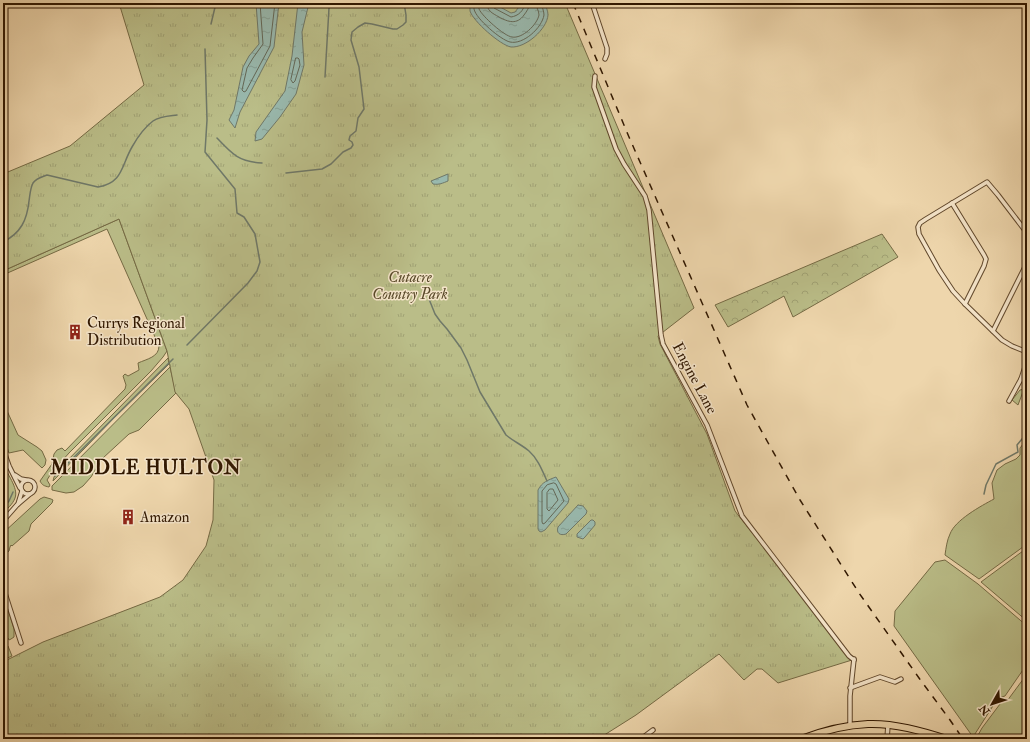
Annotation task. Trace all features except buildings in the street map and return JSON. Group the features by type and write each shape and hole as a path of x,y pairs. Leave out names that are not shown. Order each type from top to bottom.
{"highway":[{"path":"801,739 840,728 868,724 888,725 918,731 946,739"}],"street":[{"path":"592,3 607,48 605,59"},
{"name":"Engine Lane","path":"595,76 594,87 616,148 624,164 645,196 649,210 663,344 707,425 742,516 844,649 854,658 850,688"},
{"path":"1027,233 987,182 920,223 918,227 919,234 939,270 964,304 1002,340 1027,352"},
{"path":"952,203 986,259 984,266 964,304"},
{"path":"993,331 1027,263"},
{"path":"1009,401 1027,361"},
{"path":"1020,379 1027,382"},
{"path":"3,449 21,490 26,494 30,494"},
{"path":"3,521 17,505 35,489 32,481 21,479 14,474"},
{"path":"17,505 21,484 26,480"},
{"path":"3,587 21,643"},
{"path":"850,726 850,688 880,677 895,682 901,679"},
{"path":"887,739 888,725"},
{"path":"640,739 653,730"}],"green space":[{"name":"Cutacre Country Park","path":"119,3 565,3 694,308 658,336 660,344 707,434 735,511 852,660 778,683 762,669 757,669 744,680 719,654 636,715 598,739 3,739 3,662 43,642 160,597 183,580 206,546 213,520 214,480 189,409 175,392 167,351 119,219 3,271 3,174 70,146 144,85"},
{"path":"119,219 167,351 151,371 52,472 47,480 50,485 47,487 40,481 52,464 54,454 57,450 62,448 65,451 125,389 126,385 123,376 125,374 128,376 139,370 138,363 155,355 159,346 107,229 3,275 3,271"},
{"path":"882,234 898,257 793,317 784,296 728,327 715,305"},
{"path":"168,358 169,364 53,481 58,470"},
{"path":"170,367 176,393 139,430 129,434 103,458 91,477 83,486 74,492 66,493 52,490 52,486"},
{"path":"1024,389 1018,405 1012,400 1020,390"},
{"path":"3,402 18,435 42,451 46,460 45,465 42,468 23,450 9,453 3,436"},
{"path":"1027,439 1027,544 979,579 945,555 948,539 957,524 976,509 994,499 992,483 997,470 1020,455 1020,448"},
{"path":"3,463 14,485 16,494 13,502 3,513"},
{"path":"44,497 53,500 52,503 31,524 29,531 12,546 11,545 9,551 3,556 3,533"},
{"path":"1027,548 1027,621 981,582"},
{"path":"945,560 978,584 1027,626 1027,653 1025,657 1027,664 1005,696 998,698 973,737 894,626 895,611 935,562"},
{"path":"3,593 14,629 14,637 9,640 8,638 3,638"},
{"path":"3,646 8,646 12,656 3,660"},
{"path":"1027,674 1027,739 979,739 977,737 982,728 1003,700 1007,701"}],"water":[{"path":"256,3 279,3 274,47 240,112 235,128 229,120 234,110 243,67 249,56 259,44"},
{"path":"298,3 309,3 302,32 304,65 296,94 262,139 255,141 256,132 285,91 292,56"},
{"path":"472,3 493,3 511,13 515,12 522,3 544,3 548,15 544,26 535,37 523,44 511,47 500,42 476,21 470,11 470,5"},
{"path":"448,174 448,181 441,184 433,184 431,181"},
{"path":"556,477 569,499 568,503 545,530 541,532 538,529 538,490 543,483"},
{"path":"578,505 583,506 587,511 586,514 566,534 559,534 558,527"},
{"path":"591,520 595,522 595,525 583,539 577,537 577,534"}],"waterway":[{"path":"211,24 216,3"},
{"path":"325,77 329,8 328,3"},
{"path":"286,173 322,169 331,164 343,152 351,148 353,145 349,140 350,136 356,131 358,118 364,109 359,67 351,40 352,32 365,23 397,29 406,22 404,3"},
{"path":"187,345 248,283 257,271 260,262 255,234 244,217 237,213 235,189 205,152 207,120 205,49"},
{"path":"3,242 19,230 25,220 31,188 36,180 47,175 98,187 106,185 117,178 128,154 147,126 159,118 177,115"},
{"path":"217,138 236,156 247,161 262,163"},
{"path":"429,299 435,314 461,348 480,392 506,435 532,454 540,465 547,481"},
{"path":"55,476 173,359"},
{"path":"984,494 986,485 996,464 1018,452 1017,445 1027,433"},
{"path":"3,508 9,501 13,492"}],"railway":[{"path":"573,3 629,137 747,405 800,500 859,593 963,739"}],"place":[{"name":"Currys Regional Distribution","path":"75,332"},
{"name":"Amazon","path":"128,517"}],"district":[{"name":"MIDDLE HULTON","path":"146,467"}]}
